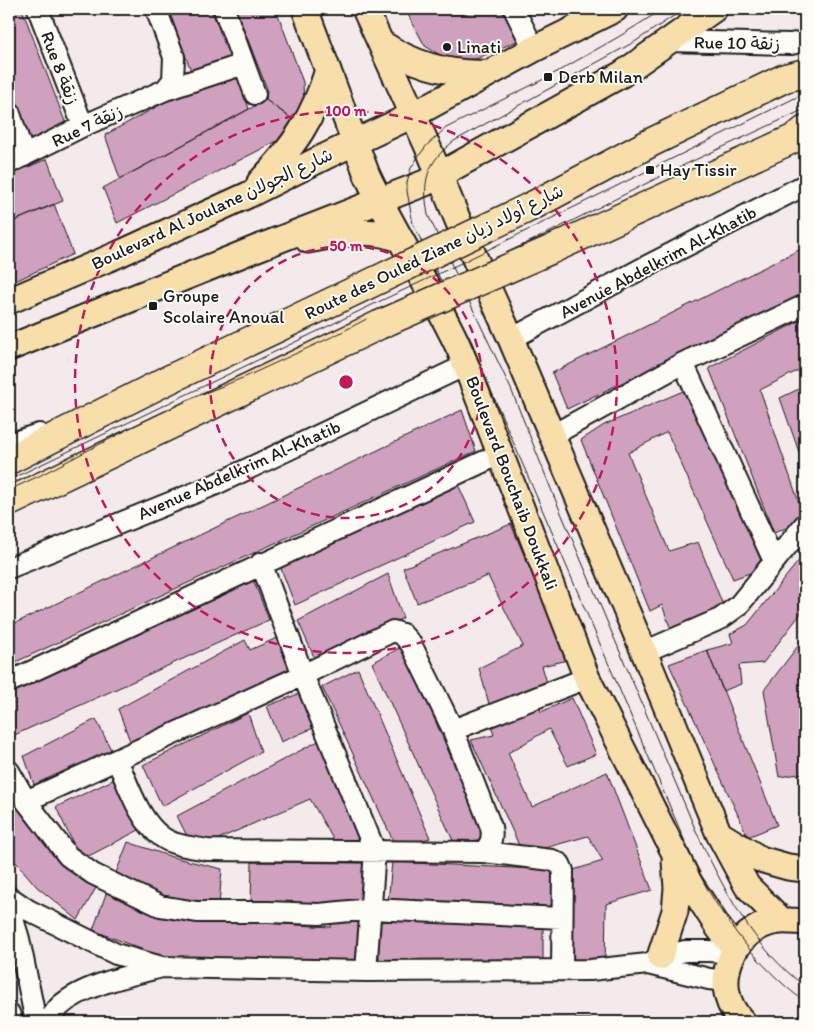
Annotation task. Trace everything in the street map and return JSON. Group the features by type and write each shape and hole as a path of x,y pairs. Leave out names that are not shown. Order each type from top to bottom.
{"highway":[{"name":"Route des Ouled Ziane شارع أولاد زيان","path":"9,460 170,379 532,206 652,142 785,78 805,73"},
{"path":"9,502 380,325 795,138 805,130"}],"main road":[{"name":"Boulevard Bouchaib Doukkali","path":"305,9 354,143 380,201 448,325 466,365 587,678 694,890 734,951"},
{"path":"365,9 511,339 719,834 746,886 798,921"},
{"name":"Boulevard Al Joulane شارع الجولان","path":"9,300 119,254 248,195 413,115 534,48 615,9"},
{"path":"9,348 425,183 622,74 714,9"},
{"path":"381,43 404,57 429,67 459,73 490,73"},
{"path":"248,195 281,160 304,128 320,96 328,70"},
{"path":"255,249 362,231 382,233 401,240"},
{"path":"719,834 760,859 788,867 805,869"},
{"path":"654,960 675,911 677,888 675,854"},
{"path":"743,1022 729,1001 726,982 729,962 734,951 752,931 766,924 798,921"}],"street":[{"name":"Rue 8 زنقة","path":"38,9 82,126"},
{"path":"156,9 174,57 173,80 165,90"},
{"path":"224,9 255,94"},
{"path":"514,9 534,48"},
{"name":"Rue 10 زنقة","path":"668,42 792,44 805,41"},
{"name":"Rue 7 زنقة","path":"16,159 82,126 165,90 244,64"},
{"path":"9,111 16,159"},
{"name":"Avenue Abdelkrim Al-Khatib","path":"511,339 641,269 805,185"},
{"path":"551,436 683,362 805,305"},
{"path":"683,362 774,561"},
{"name":"Avenue Abdelkrim Al-Khatib","path":"9,568 214,485 466,365"},
{"path":"9,444 98,416"},
{"path":"9,682 500,454"},
{"path":"644,652 720,619 738,606 762,579 774,561 805,524"},
{"path":"261,564 303,675 375,851 366,971"},
{"path":"26,802 303,675 393,631 402,634 418,655 453,730 491,827 492,843 484,852"},
{"path":"453,730 587,678"},
{"path":"117,760 145,821 162,838 184,846 207,850 484,852 552,860 560,864 563,870 562,969"},
{"path":"9,771 26,802 68,856 93,874 160,906 197,912 319,914 371,909 562,918"},
{"path":"9,897 28,910 116,954 162,967 366,971 606,969 654,960 685,951 734,951"},
{"path":"9,906 19,939 36,1022"},
{"path":"654,960 709,979 726,982"},
{"path":"48,1022 59,1007 88,990 162,967"},
{"path":"9,1013 12,1022"}],"building":[{"path":"22,9 69,132 30,143 9,84 9,10"},
{"path":"168,9 211,9 231,59 193,76"},
{"path":"236,9 276,9 303,82 304,106 296,122 266,100 267,89"},
{"path":"405,9 448,9 458,14 477,9 503,9 517,41 476,59 450,61 425,46"},
{"path":"802,9 805,9 805,30"},
{"path":"236,68 249,109 120,179 105,135 198,84"},
{"path":"266,100 296,122 283,138 117,223 103,188"},
{"path":"47,159 63,201 9,223 9,175"},
{"path":"54,204 73,254 9,284 9,248 13,246 14,221"},
{"path":"805,247 805,295 567,409 552,373"},
{"path":"805,318 805,367 760,390 805,520 774,533 709,368"},
{"path":"805,386 805,469 780,398"},
{"path":"690,388 764,568 733,579 667,432 628,453 669,551 698,542 726,613 673,635 662,605 650,611 581,440 604,425"},
{"path":"462,410 476,451 9,665 9,626"},
{"path":"457,482 475,522 295,605 280,566"},
{"path":"511,524 568,660 542,666 548,686 491,711 479,668 523,646 488,576 417,603 403,568"},
{"path":"805,553 805,608 763,663 739,665 741,684 723,691 707,650 733,643 730,634 747,625"},
{"path":"251,574 269,620 10,737 9,692"},
{"path":"388,574 403,618 315,659 298,621"},
{"path":"279,637 293,674 133,749 118,709 245,640 250,650"},
{"path":"805,637 805,773 779,777 764,690"},
{"path":"403,646 486,838 455,845 372,663"},
{"path":"707,650 777,825 748,837 669,664"},
{"path":"358,669 430,838 396,847 322,687"},
{"path":"301,693 318,726 281,742 267,706"},
{"path":"572,698 596,754 568,766 549,729 508,753 532,807 607,772 652,890 606,904 605,968 569,967 567,872 603,861 588,836 523,854 471,740 494,735 490,723 538,702 541,712"},
{"path":"248,713 261,752 162,806 143,765"},
{"path":"96,719 115,758 37,793 24,756"},
{"path":"324,738 363,837 337,846 310,799 209,843 189,840 177,816"},
{"path":"113,780 139,830 81,860 56,807"},
{"path":"9,784 97,886 78,920 37,887 9,854"},
{"path":"128,842 172,857 222,869 219,906 157,897 114,878"},
{"path":"252,862 363,863 360,905 251,904"},
{"path":"392,862 555,870 556,911 388,903"},
{"path":"107,891 247,922 331,927 332,917 361,919 358,967 181,965 93,930"},
{"path":"378,917 543,924 543,966 379,962"},
{"path":"477,1018 591,1019 591,1022 477,1022"},
{"path":"332,1019 440,1021 440,1022 332,1022"}],"tram line":[{"path":"663,9 548,77 446,128 427,145 411,168 407,182 407,191 413,224 462,323 701,877 739,937 776,978 805,1002"},
{"path":"684,9 636,41 454,141 437,157 432,165 426,182 426,203 428,215 511,389 553,494 706,852 728,895 755,936 770,954 805,986"},
{"path":"9,480 459,264 805,93"},
{"path":"200,395 245,377 336,335 378,313 544,235 669,172 805,109"},
{"path":"9,490 125,431"}],"place":[{"name":"Linati","path":"447,47"},
{"name":"Derb Milan","path":"548,77"},
{"name":"Hay Tissir","path":"650,170"},
{"name":"Groupe Scolaire Anoual","path":"153,306"}]}
